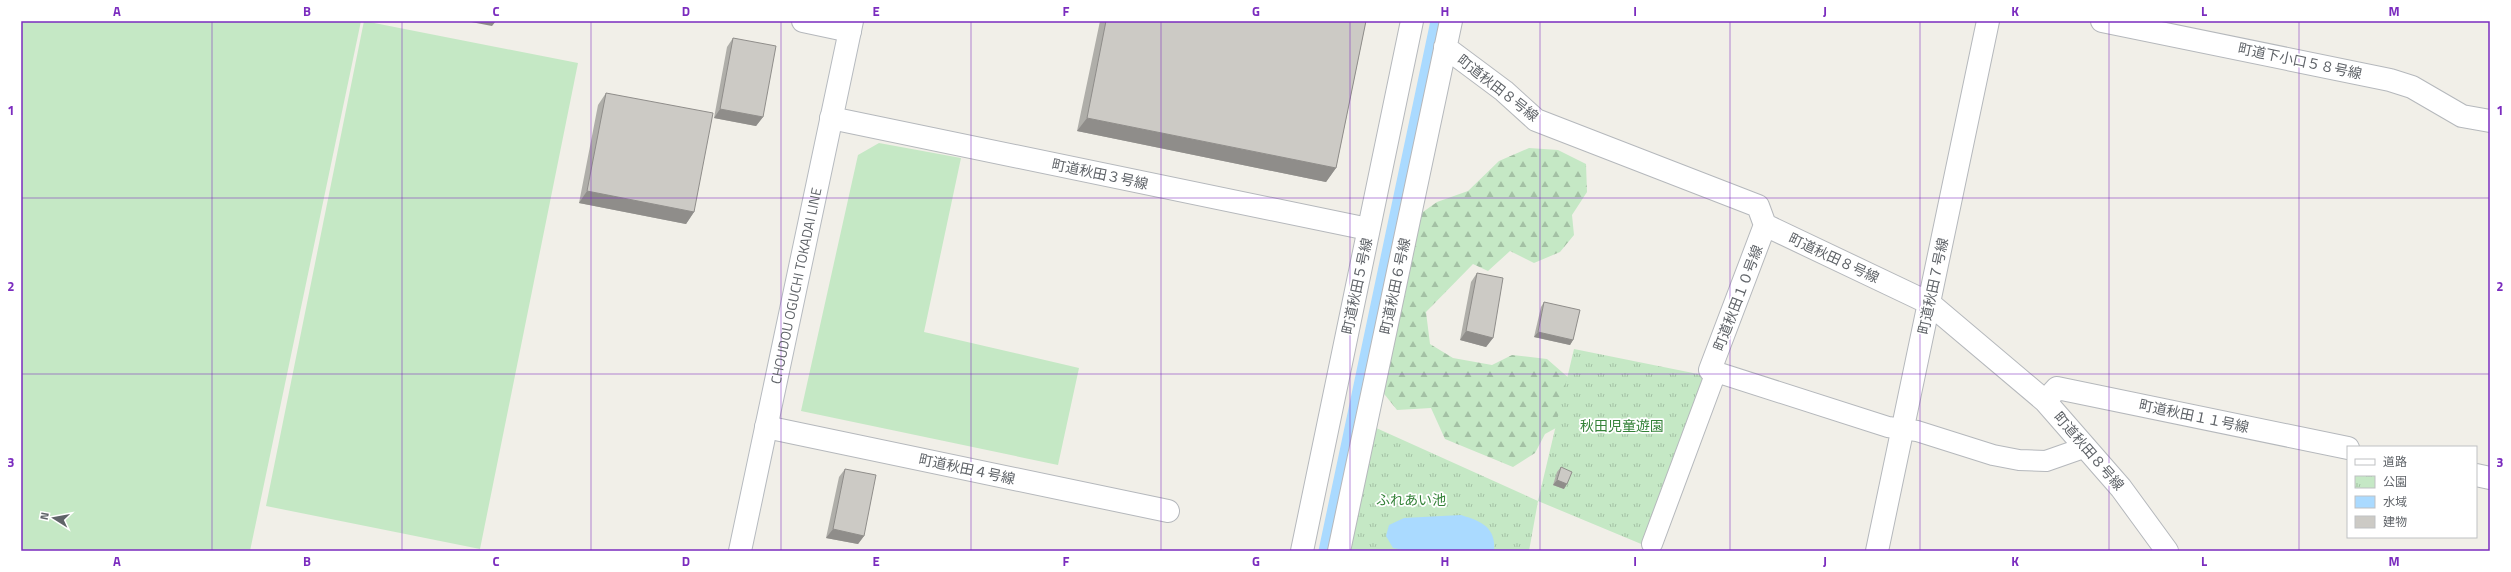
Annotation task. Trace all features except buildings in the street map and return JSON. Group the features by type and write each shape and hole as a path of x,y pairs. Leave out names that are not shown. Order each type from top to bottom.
{"street":[{"path":"803,21 851,26"},
{"name":"町道秋田５号線","path":"1302,551 1412,21"},
{"name":"町道秋田６号線","path":"1339,551 1450,21"},
{"name":"町道秋田７号線","path":"1877,551 1988,21"},
{"name":"町道下小口５８号線","path":"2102,21 2390,80 2412,87 2462,116 2490,122"},
{"name":"CHOUDOU OGUCHI TOKADAI LINE","path":"740,551 851,26"},
{"name":"町道秋田８号線","path":"1445,47 1504,91 1536,120 1758,206 1765,225 1929,303 2045,401 2121,488 2167,551"},
{"name":"町道秋田３号線","path":"831,118 1368,229"},
{"name":"町道秋田１０号線","path":"1713,371 1765,225"},
{"name":"町道秋田１１号線","path":"2045,401 2057,388 2347,448"},
{"name":"町道秋田４号線","path":"766,427 1168,511"},
{"path":"2477,475 2490,478"}],"lane":[{"path":"1652,544 1713,371 1888,428 1917,430 1993,455 2019,460 2046,461 2065,456 2086,447"}],"green space":[{"path":"21,21 361,21 250,551 21,551"},
{"path":"364,21 578,63 480,549 266,506"},
{"path":"879,143 961,158 924,332 1079,368 1058,465 801,411 858,155"},
{"path":"1529,148 1558,150 1586,164 1587,192 1572,215 1574,235 1560,252 1534,263 1510,251 1488,271 1473,264 1426,312 1430,344 1453,358 1492,365 1512,355 1547,359 1578,386 1574,418 1545,434 1535,453 1513,467 1445,439 1431,408 1397,410 1377,385 1368,355 1372,319 1383,270 1406,224 1437,202 1468,191 1499,161"},
{"name":"秋田児童遊園","path":"1574,349 1708,376 1646,546 1538,501"},
{"name":"ふれあい池","path":"1374,427 1538,501 1529,551 1348,551"}],"water":[{"path":"1461,515 1486,526 1492,536 1494,551 1409,551 1393,548 1386,536 1389,525 1404,518"}],"waterway":[{"path":"1324,551 1436,21"}]}
